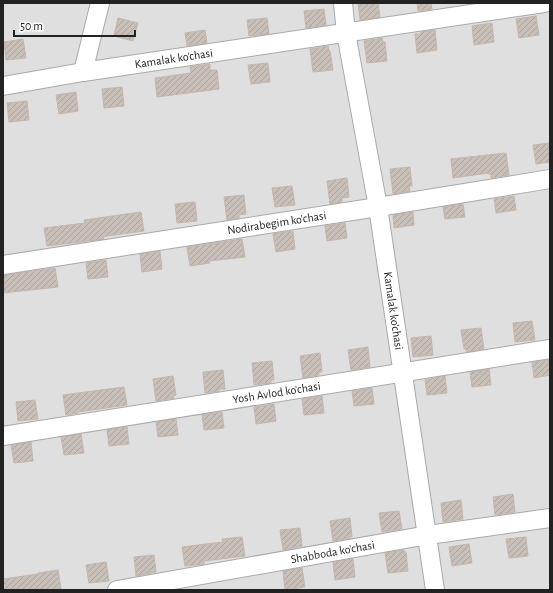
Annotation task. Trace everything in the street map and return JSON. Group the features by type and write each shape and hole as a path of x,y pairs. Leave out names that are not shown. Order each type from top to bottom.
{"street":[{"path":"83,72 100,3"},
{"name":"Kamalak ko'chasi","path":"343,3 346,33 378,207 436,590"},
{"name":"Kamalak ko'chasi","path":"3,86 83,72 544,3"},
{"name":"Nodirabegim ko'chasi","path":"3,265 550,179"},
{"name":"Yosh Avlod ko'chasi","path":"3,436 550,349"},
{"name":"Shabboda ko'chasi","path":"117,590 428,536 550,518"}],"shaded area":[{"path":"3,3 550,3 550,590 3,590"}],"building":[{"path":"358,3 378,3 380,17 360,20"},
{"path":"417,3 431,3 432,9 418,11"},
{"path":"324,9 326,25 306,28 304,11"},
{"path":"536,16 539,35 519,38 516,19"},
{"path":"118,18 138,23 133,41 114,36"},
{"path":"267,18 269,34 249,36 247,20"},
{"path":"492,23 494,42 474,45 472,26"},
{"path":"205,30 207,43 187,46 185,33"},
{"path":"435,30 437,50 417,53 415,34"},
{"path":"382,38 383,42 385,42 387,61 367,63 364,41"},
{"path":"23,39 26,58 6,60 4,42"},
{"path":"328,46 333,70 313,72 310,49"},
{"path":"268,63 270,82 251,84 248,65"},
{"path":"210,64 210,70 217,70 219,89 157,97 155,78 191,73 190,67"},
{"path":"122,87 124,106 104,108 102,89"},
{"path":"76,92 78,111 59,114 56,95"},
{"path":"27,101 29,120 9,122 7,103"},
{"path":"550,143 550,162 536,164 533,145"},
{"path":"506,153 509,175 491,178 491,174 488,173 453,178 451,159"},
{"path":"410,167 412,186 409,186 410,191 393,194 390,169"},
{"path":"347,178 349,197 342,198 342,202 330,204 327,181"},
{"path":"292,186 295,205 275,207 272,188"},
{"path":"244,195 246,214 239,215 239,218 227,220 224,197"},
{"path":"514,196 516,210 496,213 494,199"},
{"path":"195,202 197,221 177,223 175,204"},
{"path":"463,204 465,217 445,219 443,207"},
{"path":"141,212 144,231 107,236 103,237 104,239 47,246 44,228 85,223 84,220"},
{"path":"413,212 414,225 394,228 393,215"},
{"path":"345,223 347,238 327,241 325,226"},
{"path":"293,231 295,249 276,252 273,234"},
{"path":"242,239 245,257 209,261 210,263 190,266 187,247"},
{"path":"160,251 162,269 142,272 140,254"},
{"path":"106,260 108,277 88,279 86,263"},
{"path":"55,268 58,287 3,293 3,275"},
{"path":"532,321 535,340 515,342 513,323"},
{"path":"481,328 484,349 467,352 466,349 464,349 461,330"},
{"path":"431,336 433,355 413,357 411,338"},
{"path":"368,347 370,367 351,370 348,350"},
{"path":"320,353 322,372 319,372 319,375 303,378 300,356"},
{"path":"550,360 550,375 534,378 532,362"},
{"path":"272,361 274,380 271,380 271,383 254,385 252,363"},
{"path":"489,369 491,385 472,387 470,372"},
{"path":"223,370 225,389 205,393 203,372"},
{"path":"173,376 176,395 173,396 174,398 156,401 153,379"},
{"path":"445,376 447,393 427,395 425,380"},
{"path":"124,387 127,405 66,415 63,395"},
{"path":"372,388 374,404 354,406 352,391"},
{"path":"322,396 324,413 304,415 302,399"},
{"path":"35,400 38,419 18,421 16,402"},
{"path":"274,404 276,421 256,424 254,407"},
{"path":"222,412 224,428 204,430 202,415"},
{"path":"176,419 178,435 158,437 156,422"},
{"path":"127,427 129,444 109,446 107,430"},
{"path":"81,434 84,453 64,455 61,437"},
{"path":"31,442 33,461 14,463 11,445"},
{"path":"513,494 515,512 495,515 493,497"},
{"path":"461,500 463,519 443,522 441,503"},
{"path":"399,511 402,529 382,532 379,513"},
{"path":"350,518 352,537 333,541 330,521"},
{"path":"300,528 302,546 283,550 280,530"},
{"path":"242,537 245,556 204,561 204,564 185,566 182,547 223,542 222,539"},
{"path":"526,537 528,556 509,558 506,539"},
{"path":"469,544 472,563 452,566 449,547"},
{"path":"404,550 406,552 408,571 388,573 385,553"},
{"path":"154,555 156,572 136,576 134,557"},
{"path":"353,559 355,577 335,580 333,562"},
{"path":"106,562 109,581 89,583 86,565"},
{"path":"302,568 305,587 285,590 283,571"},
{"path":"58,570 61,589 3,590 3,579"}]}
